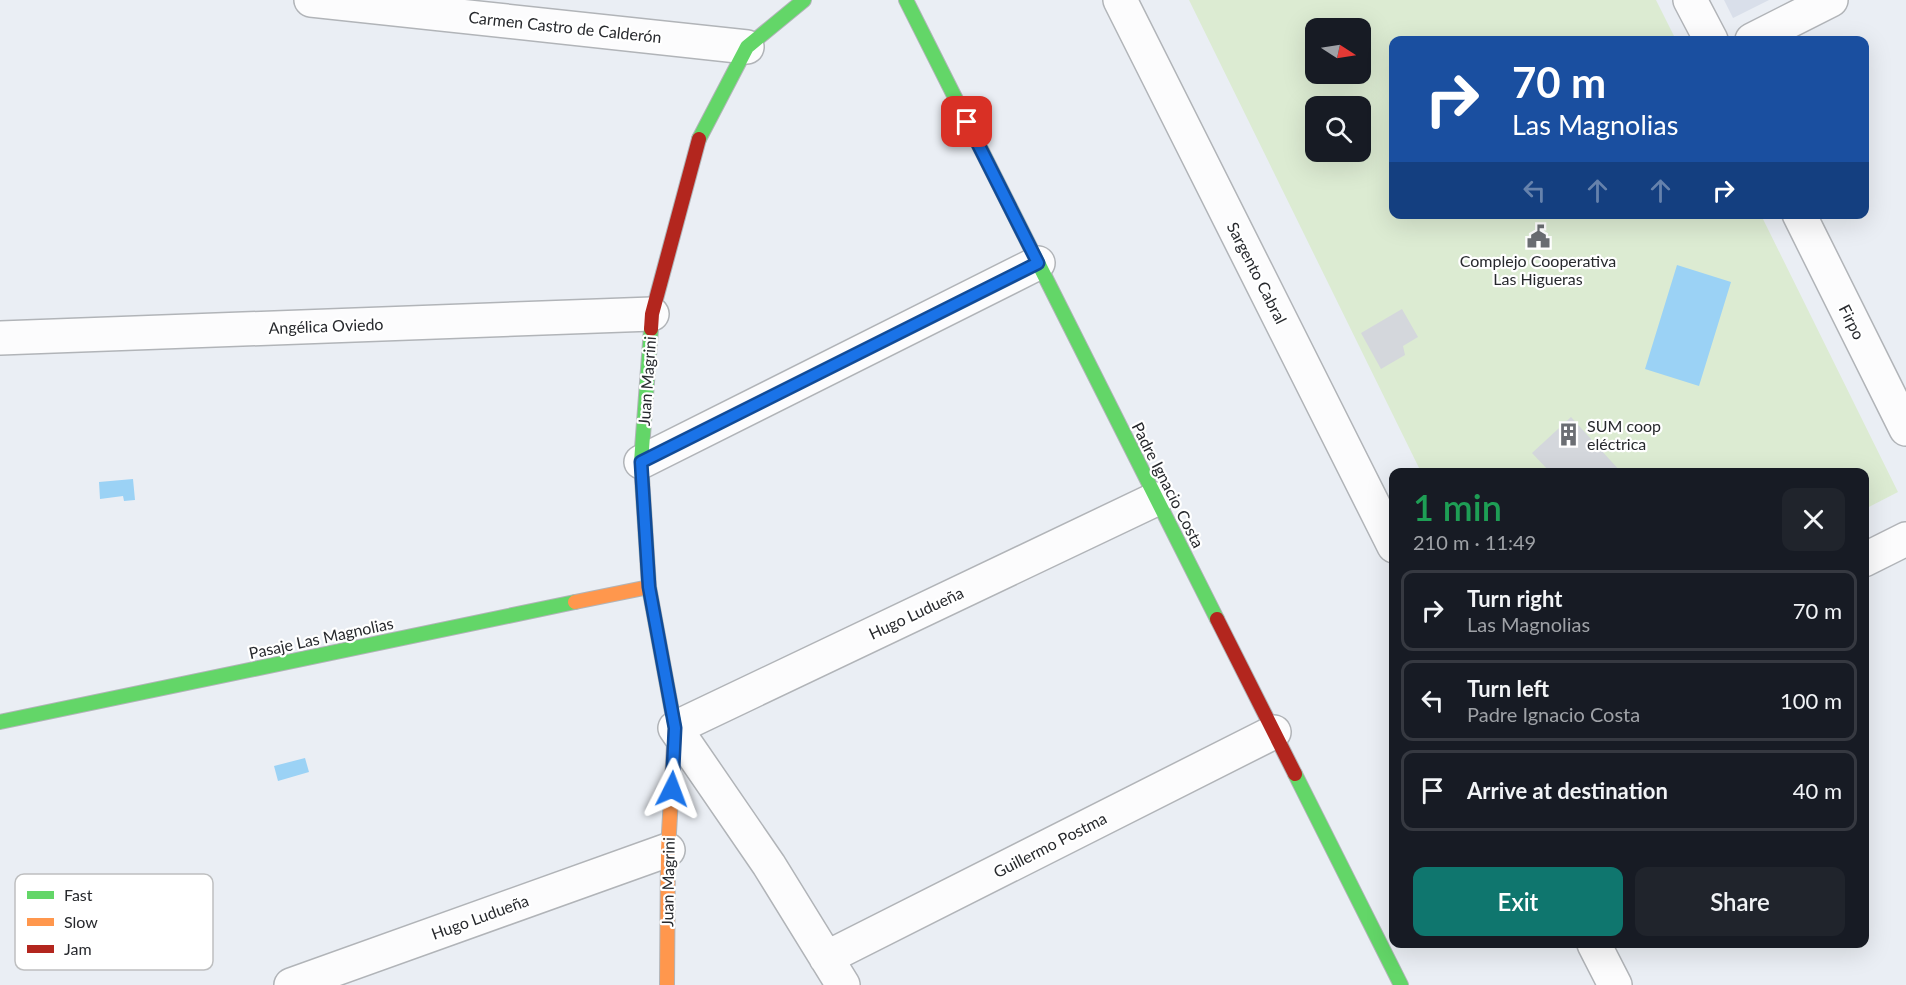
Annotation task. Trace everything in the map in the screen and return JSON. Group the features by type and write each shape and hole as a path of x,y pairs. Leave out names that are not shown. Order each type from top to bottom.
{"street":[{"name":"Carmen Castro de Calderón","path":"311,0 747,47"},
{"name":"Juan Magrini","path":"667,985 668,850 675,728 649,587 641,462 652,314 698,141 747,47 804,0"},
{"name":"Padre Ignacio Costa","path":"906,0 1274,732 1393,982"},
{"name":"Sargento Cabral","path":"1120,0 1389,536"},
{"path":"1690,0 1709,36"},
{"path":"1760,36 1831,0"},
{"name":"Firpo","path":"1801,219 1906,429"},
{"path":"641,462 1038,263"},
{"name":"Angélica Oviedo","path":"0,338 652,314"},
{"name":"Hugo Ludueña","path":"675,728 1156,499"},
{"path":"1869,558 1906,539"},
{"name":"Pasaje Las Magnolias","path":"0,722 649,587"},
{"path":"675,728 769,865 843,985"},
{"name":"Guillermo Postma","path":"826,958 1274,732"},
{"name":"Hugo Ludueña","path":"291,985 668,850"},
{"path":"1596,948 1615,985"}],"shaded area":[{"path":"1724,0 1769,0 1733,18"}],"green space":[{"name":"Complejo Cooperativa Las Higueras","path":"1189,0 1656,0 1674,36 1389,36 1389,219 1763,219 1898,492 1869,507 1869,468 1419,468"}],"water":[{"path":"1677,265 1731,282 1699,386 1645,369"},
{"path":"133,479 135,500 124,501 123,496 100,499 99,482"},
{"path":"305,758 309,772 278,781 274,766"}],"building":[{"path":"1402,309 1418,337 1403,346 1405,355 1381,369 1361,333"},
{"name":"SUM coop eléctrica","path":"1571,417 1617,468 1546,468 1532,453"}],"traffic: fast":[{"path":"699,139 747,47 804,0"},
{"path":"906,0 1217,619"},
{"path":"651,329 641,462 649,587 675,728"},
{"path":"0,722 575,602"},
{"path":"1295,774 1401,985"}],"traffic: slow":[{"path":"575,602 649,587"},
{"path":"667,985 668,850 675,728"}],"traffic: jam":[{"path":"651,329 652,314 699,139"},
{"path":"1217,619 1295,774"}],"place":[{"name":"Complejo Cooperativa Las Higueras","path":"1538,236"},
{"name":"SUM coop eléctrica","path":"1569,435"}],"route":[{"path":"672,789 675,728 649,587 641,462 1038,263 967,122"}]}
